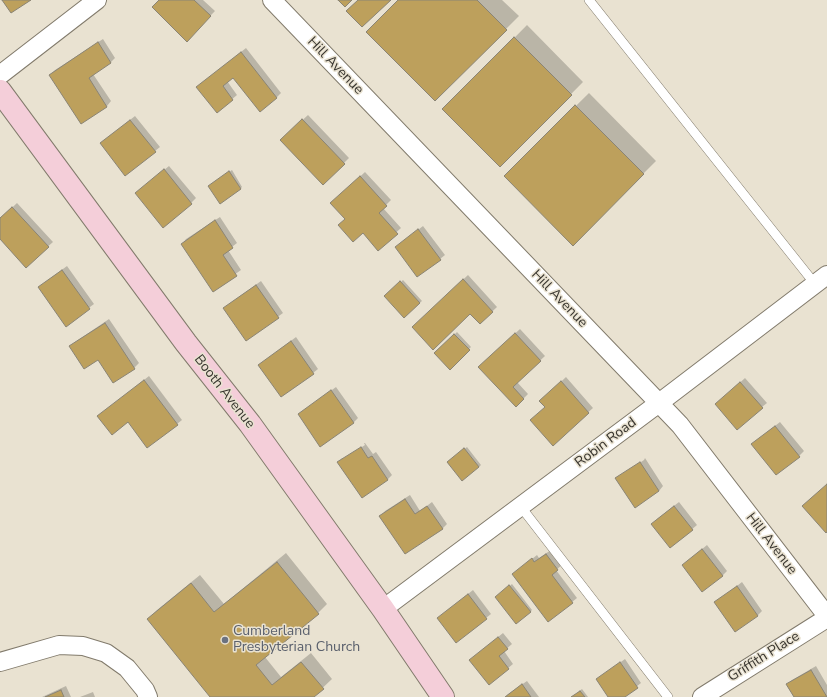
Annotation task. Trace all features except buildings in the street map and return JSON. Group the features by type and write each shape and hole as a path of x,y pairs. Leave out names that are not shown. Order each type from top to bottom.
{"street":[{"path":"0,75 97,0"},
{"name":"Hill Avenue","path":"272,0 680,425 827,617"},
{"name":"Booth Avenue","path":"0,91 186,343 250,424 383,609 443,697"},
{"name":"Robin Road","path":"383,609 659,403 821,279"},
{"name":"Griffith Place","path":"702,697 827,617"},
{"path":"0,662 59,645 83,646 106,653 127,668 145,690 148,697"}],"lane":[{"path":"589,0 821,279"},
{"path":"520,507 668,697"}],"place":[{"name":"Cumberland Presbyterian Church","path":"225,640"}]}
